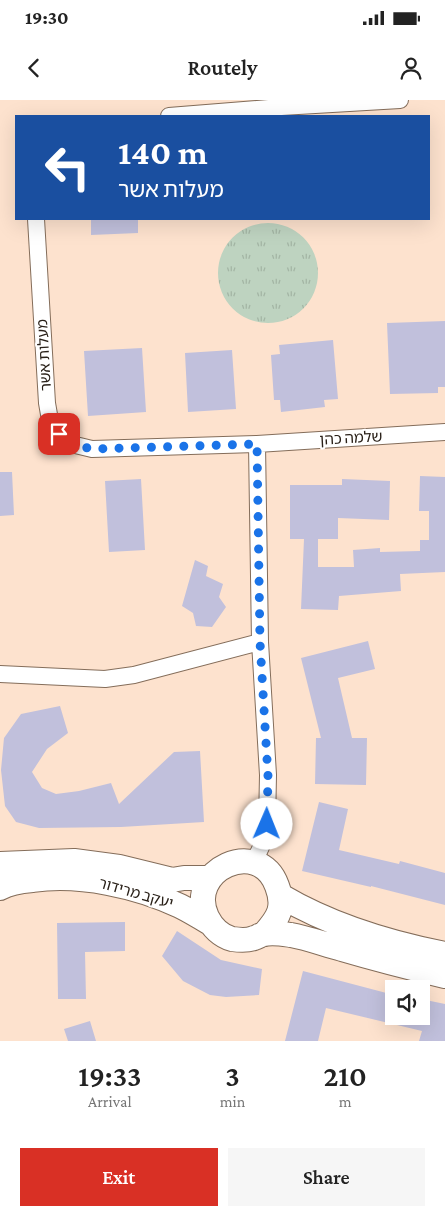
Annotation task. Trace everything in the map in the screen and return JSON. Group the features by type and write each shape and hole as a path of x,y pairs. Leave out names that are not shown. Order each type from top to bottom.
{"street":[{"path":"181,115 400,100"},
{"name":"מעלות אשר","path":"36,220 47,403 51,426 67,443 92,449 257,444"},
{"name":"שלמה כהן","path":"257,444 445,432"},
{"path":"254,862 267,824 268,776 260,642 257,444"},
{"path":"0,674 105,679 134,675 260,642"},
{"name":"יעקב מרידור","path":"0,864 74,861 119,867 172,880 210,878"},
{"path":"234,862 254,862 267,870 275,880 281,896 281,907 276,921 265,933 248,940 229,938 218,932 210,923 203,901 205,889 210,878 225,865 234,862"},
{"name":"יעקב מרידור","path":"0,888 8,883 42,878 89,880 124,887 161,899 179,906 210,923"},
{"path":"281,896 314,914 350,927 417,949 445,954"},
{"path":"265,933 292,936 445,976"}],"green space":[{"path":"268,223 278,224 296,231 310,245 317,263 317,283 310,301 296,315 278,322 268,323 258,322 240,315 226,301 219,283 218,273 219,263 226,245 240,231 258,224"}],"building":[{"path":"91,220 138,220 138,233 91,235"},
{"path":"445,321 445,387 438,387 438,393 390,394 387,323"},
{"path":"333,340 338,399 324,400 325,407 281,412 280,400 274,400 271,355 280,354 279,345"},
{"path":"142,348 146,412 88,416 84,351"},
{"path":"232,350 236,409 188,412 185,353"},
{"path":"0,472 12,472 14,515 0,516"},
{"path":"420,476 445,477 445,572 400,574 401,591 339,596 338,610 301,609 304,539 290,539 290,485 342,485 342,479 390,481 389,520 338,518 338,539 318,539 318,567 354,567 353,550 380,548 380,552 420,551 420,540 429,540 429,511 419,511"},
{"path":"141,479 145,550 109,552 105,481"},
{"path":"195,560 208,566 206,576 223,584 219,597 226,607 212,627 196,626 193,613 182,606"},
{"path":"368,641 375,669 338,678 352,738 367,738 366,785 315,784 316,738 321,738 301,658"},
{"path":"60,706 68,733 47,749 32,772 42,788 56,794 79,791 111,783 119,804 174,752 200,751 204,822 121,827 39,828 16,822 5,806 1,770 4,738 21,714"},
{"path":"319,802 348,809 339,850 399,864 400,861 445,873 445,905 302,871"},
{"path":"125,922 125,951 85,952 86,999 58,999 57,923"},
{"path":"177,931 221,960 262,969 259,995 226,997 210,995 183,981 162,956"},
{"path":"303,971 385,993 385,1022 326,1008 318,1041 285,1041"},
{"path":"430,1001 445,1004 445,1041 419,1041 422,1031 397,1025 430,1025"},
{"path":"90,1021 96,1041 68,1041 64,1029"}],"route":[{"path":"59,434 67,443 92,449 257,444 260,642 268,776 267,824"}]}
